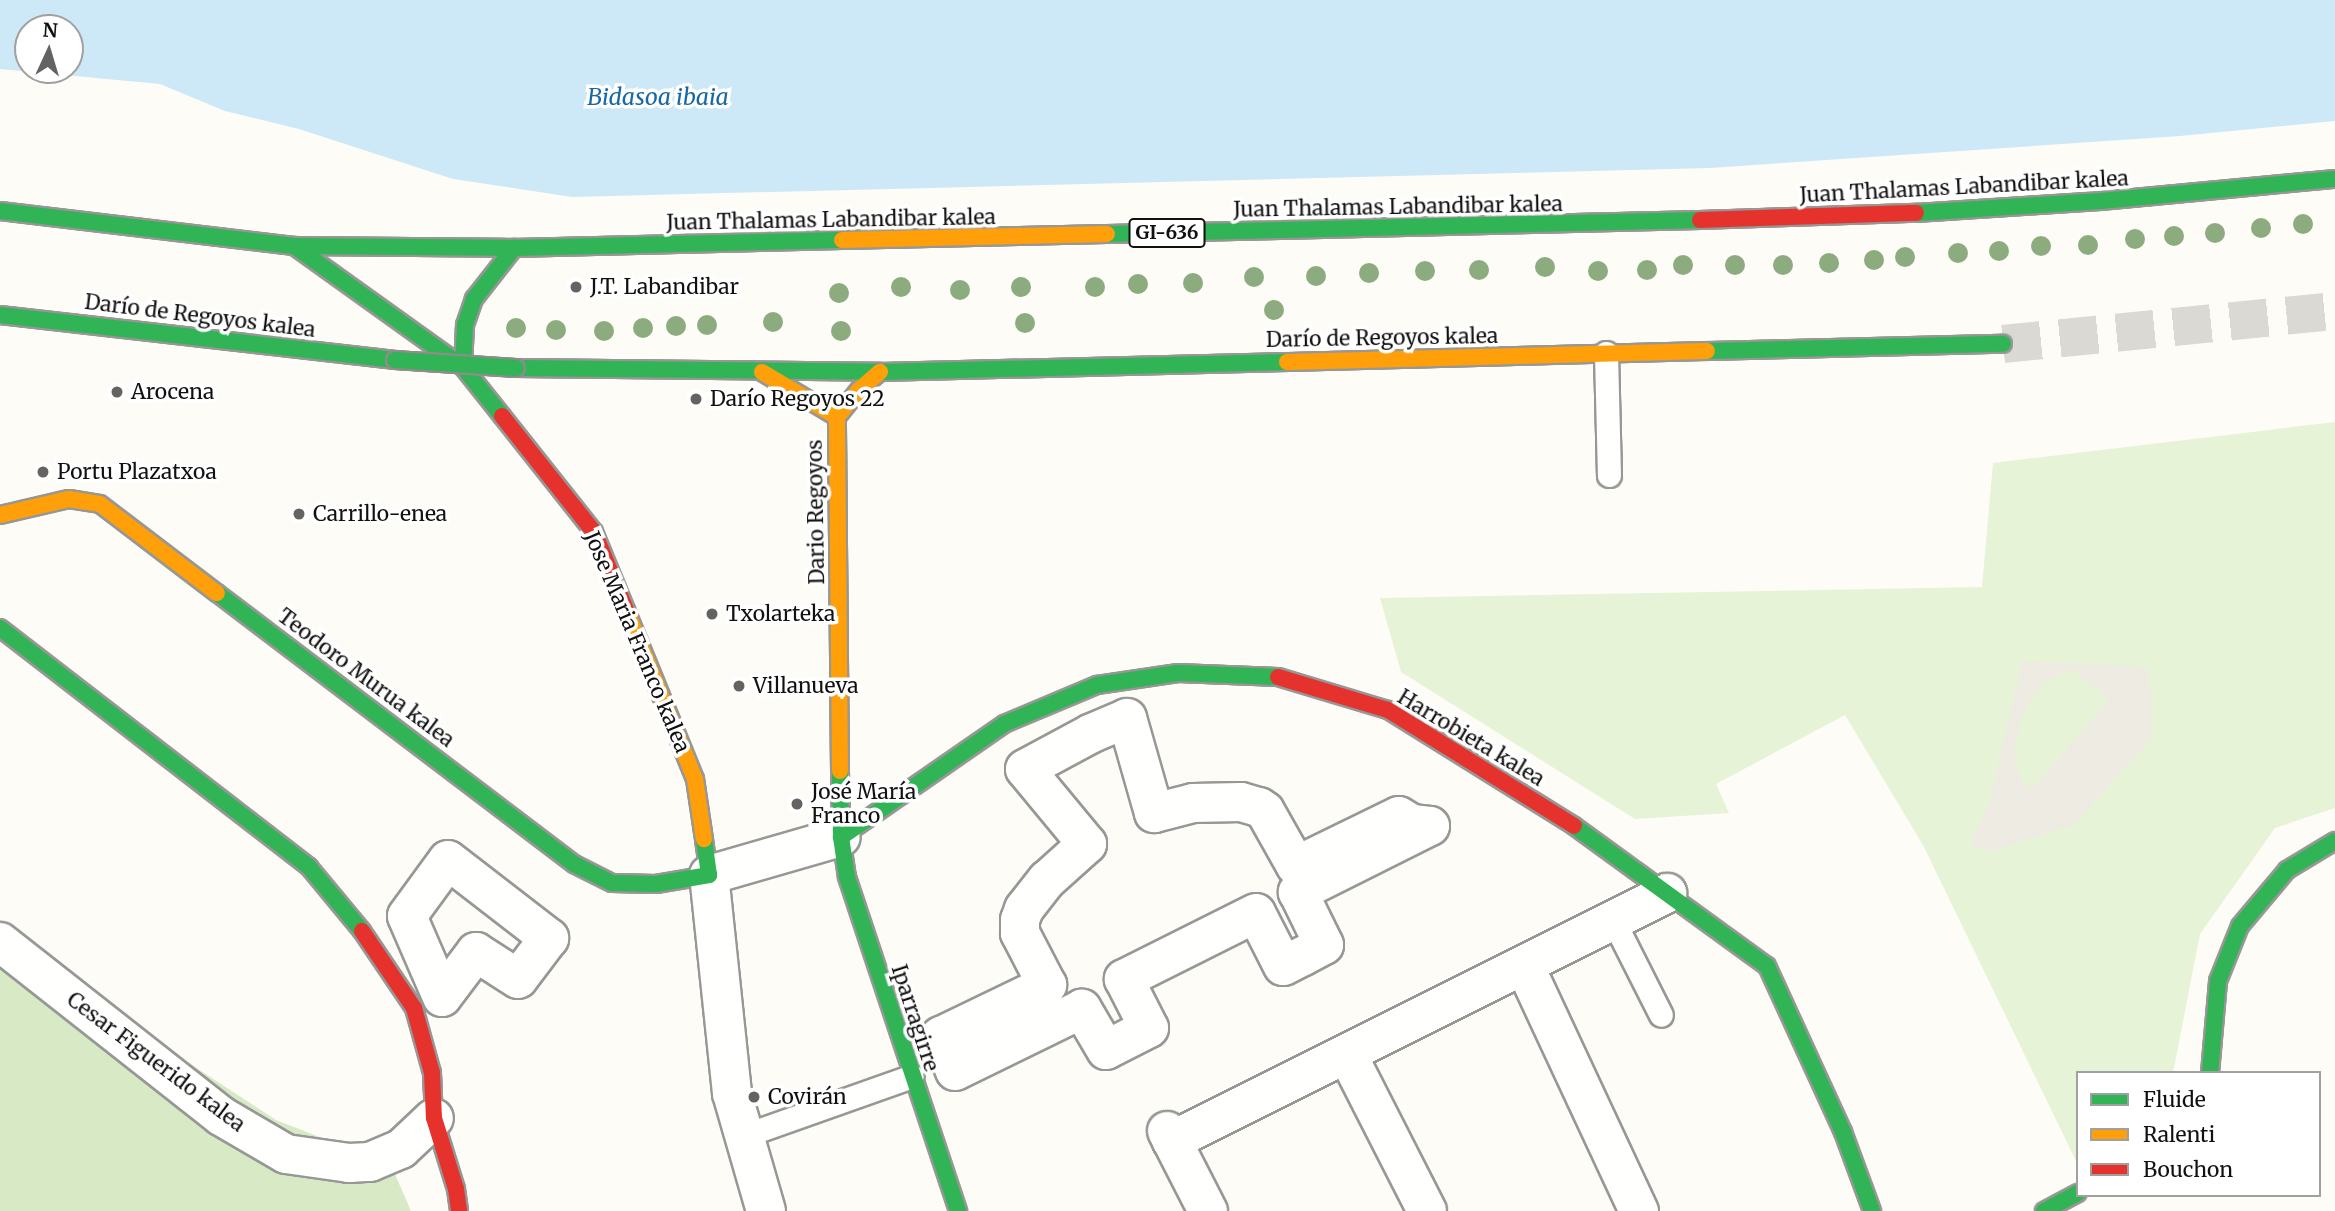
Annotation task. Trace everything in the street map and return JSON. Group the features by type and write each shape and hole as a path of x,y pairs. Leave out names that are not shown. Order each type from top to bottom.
{"street":[{"name":"Juan Thalamas Labandibar kalea","path":"0,211 294,246 514,248 1865,216 2101,201 2335,179"},
{"name":"Jose Maria Franco kalea","path":"294,246 463,366 594,532 695,779 709,875 732,1093 766,1211"},
{"path":"463,366 464,325 474,299 514,248"},
{"name":"Darío de Regoyos kalea","path":"0,315 395,360 516,368 762,372 880,372 2003,344"},
{"path":"762,372 837,417"},
{"name":"Dario Regoyos","path":"841,837 837,417 859,390 880,372"},
{"name":"Teodoro Murua kalea","path":"0,515 69,499 100,504 574,864 612,883 656,884 709,875"},
{"path":"0,628 309,867 374,946 414,1008 432,1073 434,1118 456,1189 459,1211"},
{"name":"Harrobieta kalea","path":"841,837 1004,724 1097,685 1178,673 1273,676 1388,710 1578,828 1767,966 1843,1132 1872,1211"},
{"path":"1127,718 1154,813 1193,803 1241,802 1259,807 1265,811 1296,866 1399,816 1412,824 1430,825 1298,892 1324,945 1303,956 1283,966 1256,913 1124,979 1149,1028 1106,1050 1082,1009 955,1071 941,1036 1047,985 1020,933 1020,920 1024,909 1047,880 1087,844 1025,769 1091,733 1127,718"},
{"path":"709,875 841,837"},
{"name":"Iparragirre","path":"841,837 847,877 958,1211"},
{"path":"2210,1071 2218,981 2240,926 2287,870 2335,841"},
{"path":"1208,1211 1169,1136 1347,1054 1667,893"},
{"name":"Cesar Figuerido kalea","path":"0,942 221,1116 286,1154 349,1163 370,1162 401,1149 434,1118"},
{"path":"1533,984 1639,1211"},
{"path":"1347,1054 1427,1211"},
{"path":"2043,1211 2076,1194"}],"lane":[{"path":"1606,353 1609,475"},
{"path":"1613,920 1661,1015"},
{"path":"743,1136 912,1076"}],"green space":[{"path":"2335,422 2335,808 2275,828 2200,934 2173,1071 2076,1071 2076,1161 1924,847 1845,715 1716,784 1729,813 1635,819 1401,672 1380,598 1982,587 1993,463"},
{"path":"0,939 276,1120 391,1165 411,1211 0,1211"}],"shaded area":[{"path":"2022,661 2147,667 2151,691 2152,738 2073,825 1992,851 1970,845 1989,804","holes":["2071,669 2109,699 2032,789 2021,781 2014,756 2021,719 2032,696 2046,682"]}],"water":[{"name":"Bidasoa ibaia","path":"0,0 2335,0 2335,121 2180,136 1710,168 572,197 453,179 299,129 225,111 160,84 84,77 84,14 14,14 14,70 0,69"}],"tunnel":[{"path":"2003,344 2335,311"}],"traffic: fast":[{"path":"1916,213 2101,201 2335,179"},
{"path":"0,211 294,246 514,248 842,240"},
{"path":"1107,234 1700,220"},
{"path":"294,246 463,367 502,416"},
{"path":"463,367 465,325 474,299 514,248"},
{"path":"0,315 395,360"},
{"path":"1707,351 2003,344"},
{"path":"395,360 516,368"},
{"path":"516,368 880,372 1287,362"},
{"path":"217,593 574,864 612,883 656,884 709,875 704,839"},
{"path":"0,628 309,867 362,931"},
{"path":"841,837 1004,724 1097,685 1178,673 1278,677"},
{"path":"840,771 841,837 847,877 958,1211"},
{"path":"1574,826 1767,966 1843,1132 1872,1211"},
{"path":"2210,1071 2218,981 2240,926 2287,870 2335,841"},
{"path":"2044,1211 2076,1194"}],"traffic: slow":[{"path":"842,240 1107,234"},
{"path":"1287,362 1707,351"},
{"path":"762,372 837,417"},
{"path":"840,771 837,417 859,390 880,372"},
{"path":"0,515 69,499 100,504 217,593"},
{"path":"626,610 695,779 704,839"}],"traffic: jam":[{"path":"1700,220 1916,213"},
{"path":"502,416 594,532 626,610"},
{"path":"1278,677 1388,710 1574,826"},
{"path":"362,931 414,1008 432,1073 434,1118 456,1189 459,1211"}],"place":[{"name":"J.T. Labandibar","path":"576,287"},
{"name":"Arocena","path":"117,392"},
{"name":"Darío Regoyos 22","path":"696,399"},
{"name":"Portu Plazatxoa","path":"43,472"},
{"name":"Carrillo-enea","path":"299,514"},
{"name":"Txolarteka","path":"712,614"},
{"name":"Villanueva","path":"739,686"},
{"name":"José María Franco","path":"797,804"},
{"name":"Covirán","path":"754,1097"}]}
